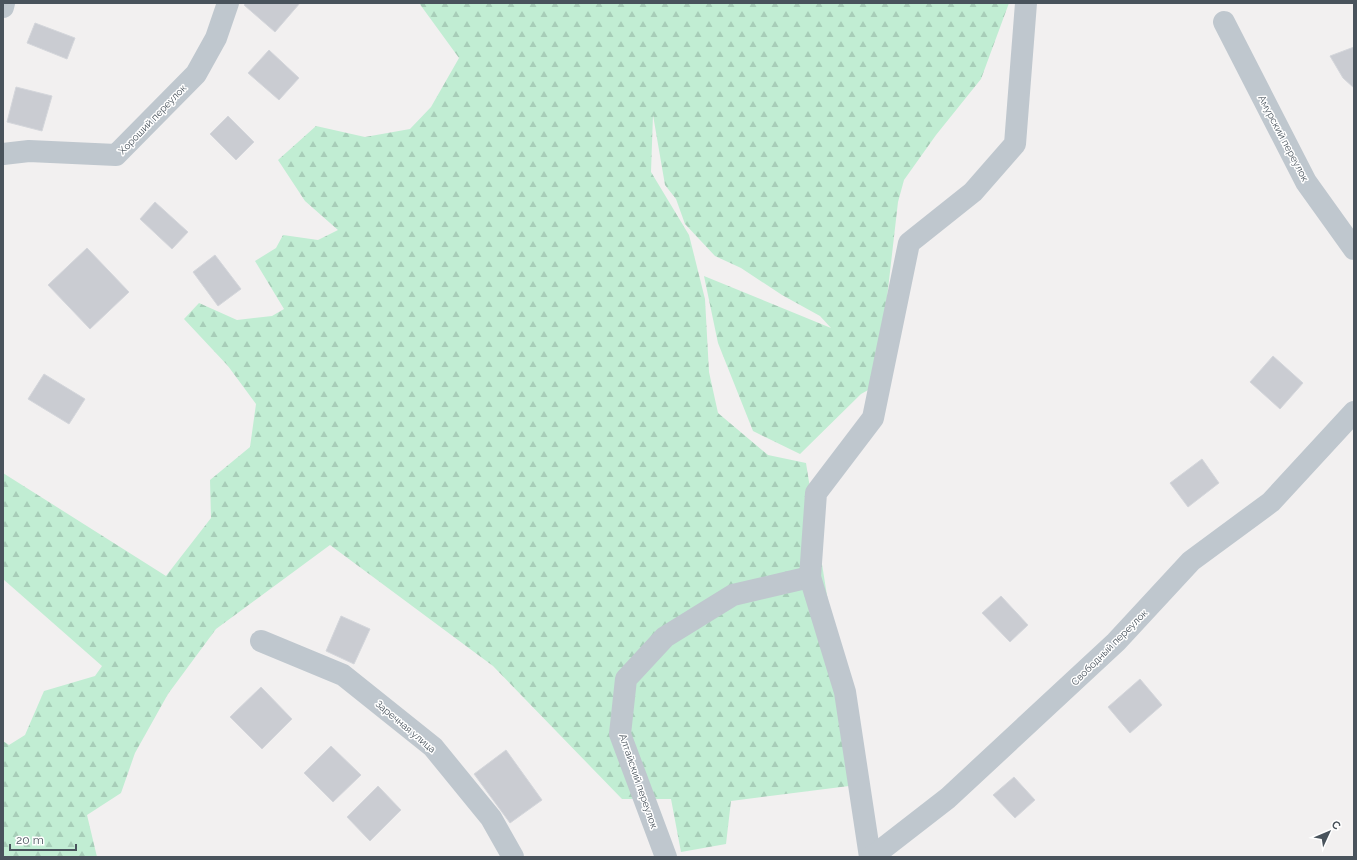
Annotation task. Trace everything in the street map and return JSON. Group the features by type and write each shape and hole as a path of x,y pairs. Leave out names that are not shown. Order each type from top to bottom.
{"street":[{"path":"3,8 4,3"},
{"name":"Хороший переулок","path":"3,154 29,151 116,155 196,74 216,38 228,3"},
{"path":"871,857 845,692 810,577 816,494 873,418 909,243 973,192 1015,144 1026,3"},
{"name":"Амурский переулок","path":"1224,22 1306,182 1354,249"},
{"name":"Свободный переулок","path":"871,857 948,798 1116,642 1191,562 1271,502 1354,412"},
{"name":"Алтайский переулок","path":"666,857 620,734 626,679 665,637 733,595 810,577"},
{"name":"Заречная улица","path":"261,641 343,674 432,747 491,818 513,857"}],"green space":[{"path":"419,3 1009,3 981,79 936,135 904,180 898,202 877,385 861,394 800,454 753,431 718,343 704,276 831,328 820,316 782,295 741,268 715,256 685,224 676,199 665,185 653,115 651,172 689,235 705,299 709,372 718,413 768,455 806,463 857,785 731,801 726,844 681,852 671,799 622,799 493,666 330,545 216,629 168,694 135,753 121,793 87,815 97,857 3,857 3,741 9,745 25,735 44,691 95,676 102,666 3,579 3,473 166,576 211,518 210,480 250,447 256,404 228,366 184,319 199,303 237,320 272,316 284,309 255,261 276,248 283,235 318,240 338,230 305,201 278,160 316,126 365,137 410,129 431,107 459,58"}],"building":[{"path":"246,3 300,3 275,32 244,5"},
{"path":"35,23 75,38 67,59 27,43"},
{"path":"1354,47 1354,88 1343,78 1330,56"},
{"path":"269,50 299,78 279,100 248,73"},
{"path":"16,87 52,96 42,131 7,122"},
{"path":"228,116 254,142 236,160 210,134"},
{"path":"155,202 188,232 172,249 140,219"},
{"path":"87,248 129,292 90,329 48,285"},
{"path":"215,255 241,289 218,306 193,272"},
{"path":"1273,356 1303,383 1280,409 1250,382"},
{"path":"44,374 85,399 69,424 28,399"},
{"path":"1202,459 1219,483 1188,507 1170,483"},
{"path":"1001,596 1028,625 1010,642 982,613"},
{"path":"341,616 370,629 354,664 326,651"},
{"path":"1140,679 1162,705 1130,733 1108,707"},
{"path":"261,687 292,719 262,749 230,717"},
{"path":"331,746 361,775 333,802 304,773"},
{"path":"506,750 542,800 510,823 474,774"},
{"path":"1014,777 1035,800 1015,818 993,795"},
{"path":"378,786 401,810 370,841 347,817"}]}
